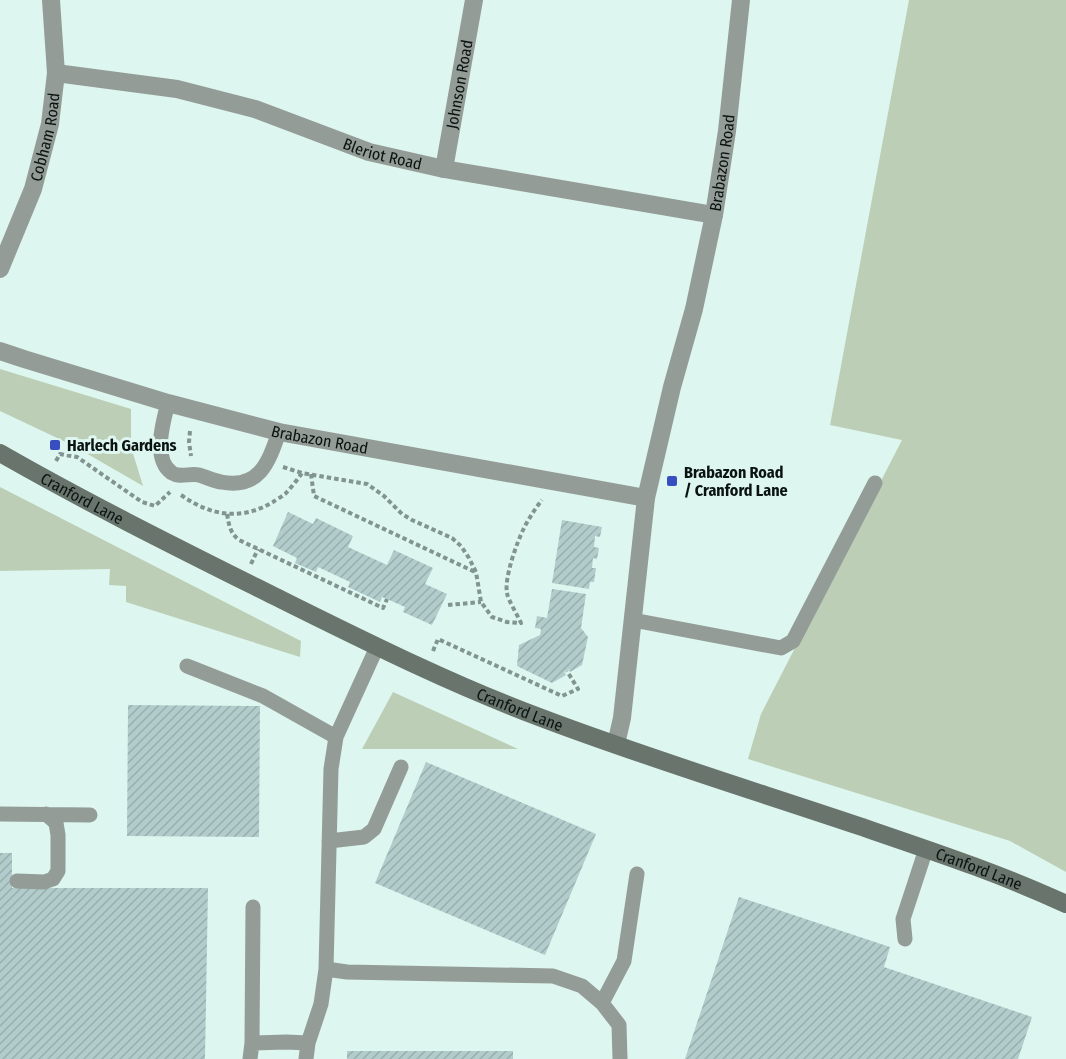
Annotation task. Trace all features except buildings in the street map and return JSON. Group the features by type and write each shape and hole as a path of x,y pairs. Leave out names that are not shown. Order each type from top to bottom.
{"street":[{"name":"Cobham Road","path":"0,269 33,189 50,124 56,73 51,0"},
{"name":"Johnson Road","path":"444,169 474,0"},
{"name":"Brabazon Road","path":"616,744 622,718 646,498 672,387 694,309 714,215 727,131 741,0"},
{"name":"Bleriot Road","path":"56,73 177,89 255,109 369,152 444,169 714,215"},
{"name":"Brabazon Road","path":"0,351 168,404 279,432 646,498"},
{"name":"Cranford Lane","path":"0,453 244,581 377,647 477,692 587,735 926,849 1009,879 1066,904"}],"lane":[{"path":"168,404 160,450 164,465 179,476 195,474 222,482 241,483 257,476 269,460 279,432"},
{"path":"633,620 781,648 793,641 875,483"},
{"path":"306,1059 308,1043 321,1004 326,969 331,769 336,737 377,647"},
{"path":"187,666 263,696 336,737"},
{"path":"329,841 364,837 374,829 401,767"},
{"path":"0,814 90,815"},
{"path":"17,881 44,882 54,879 58,871 56,823 46,814"},
{"path":"905,939 903,919 926,849"},
{"path":"603,1003 624,961 637,874"},
{"path":"250,1059 253,907"},
{"path":"326,969 347,972 553,976 582,986 603,1003 619,1025 620,1059"},
{"path":"252,1043 308,1043"}],"path":[{"path":"195,410 189,442 195,474"},
{"path":"269,460 286,468 367,484 412,520 452,538 470,558 476,572 481,602 492,617 507,622 521,623 507,595 511,562 523,530 554,481"},
{"path":"311,474 314,496 476,572"},
{"path":"227,514 229,527 239,540 300,567 382,608 387,599"},
{"path":"448,605 481,602"},
{"path":"438,639 562,696 578,689 567,671"}],"green space":[{"path":"909,0 1066,0 1066,872 1010,841 748,759 761,714 902,440 830,425"},
{"path":"0,369 131,409 131,447 143,486 72,445 0,411"},
{"path":"0,487 301,641 300,657 126,602 126,586 109,585 110,569 0,571"},
{"path":"393,692 518,749 362,749"}],"place":[{"name":"Harlech Gardens","path":"55,445"},
{"name":"Brabazon Road / Cranford Lane","path":"672,481"}]}
